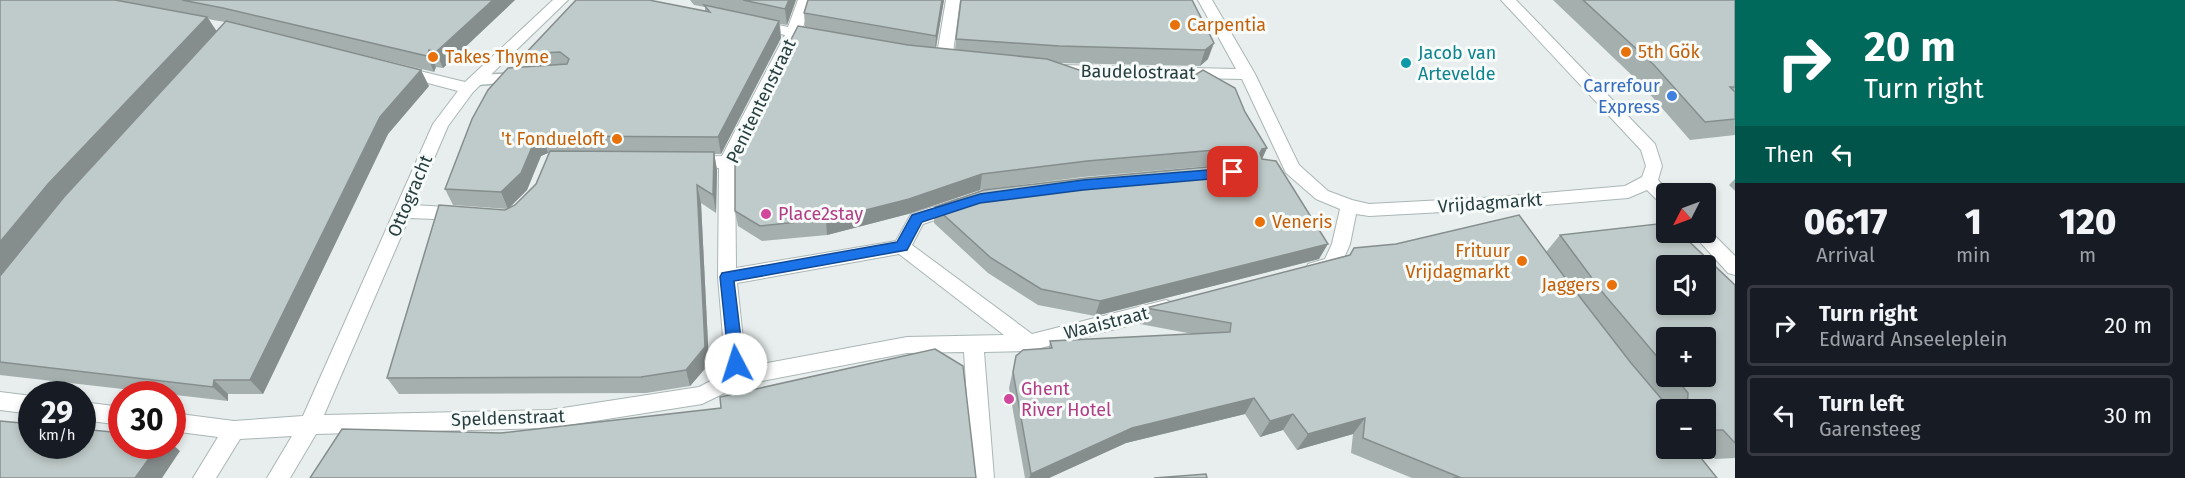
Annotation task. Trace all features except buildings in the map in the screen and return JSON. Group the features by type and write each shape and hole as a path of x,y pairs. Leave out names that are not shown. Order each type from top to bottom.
{"street":[{"name":"Ottogracht","path":"278,478 309,426 441,124 472,84 561,0"},
{"name":"Penitentenstraat","path":"737,377 727,277 727,162 794,32 805,0"},
{"path":"945,60 953,0"},
{"name":"Vrijdagmarkt","path":"1205,0 1247,74 1292,169 1322,195 1349,206 1369,210 1499,203 1628,192 1649,181"},
{"path":"1508,0 1649,148 1654,166 1649,181 1656,188"},
{"path":"749,23 836,42"},
{"path":"392,69 472,84"},
{"name":"Baudelostraat","path":"1048,69 1085,72 1247,74"},
{"path":"680,161 727,162"},
{"path":"1271,170 1292,169"},
{"path":"902,247 917,219 969,202"},
{"path":"1499,203 1511,222"},
{"path":"1298,274 1332,265 1341,244 1349,206"},
{"path":"403,210 479,215"},
{"path":"1711,243 1735,268"},
{"path":"727,277 902,247 1029,343"},
{"name":"Waaistraat","path":"973,344 1029,343 1186,303"},
{"path":"973,344 983,478"},
{"name":"Speldenstraat","path":"186,424 234,430 359,422 550,419 702,395 737,377 907,345 973,344"},
{"path":"0,401 18,403"},
{"path":"204,478 234,430"}],"lane":[{"path":"1048,69 1082,81 1190,84"},
{"path":"472,84 532,78"}],"place":[{"name":"Carpentia","path":"1175,25"},
{"name":"5th Gök","path":"1626,52"},
{"name":"Takes Thyme","path":"433,57"},
{"name":"Jacob van Artevelde","path":"1406,63"},
{"name":"Carrefour Express","path":"1672,96"},
{"name":"'t Fondueloft","path":"617,139"},
{"name":"Place2stay","path":"766,214"},
{"name":"Veneris","path":"1260,222"},
{"name":"Frituur Vrijdagmarkt","path":"1522,261"},
{"name":"Jaggers","path":"1612,285"},
{"name":"Ghent River Hotel","path":"1009,399"}],"route":[{"path":"736,364 727,277 902,247 917,219 980,198 1083,185 1233,172"}]}
